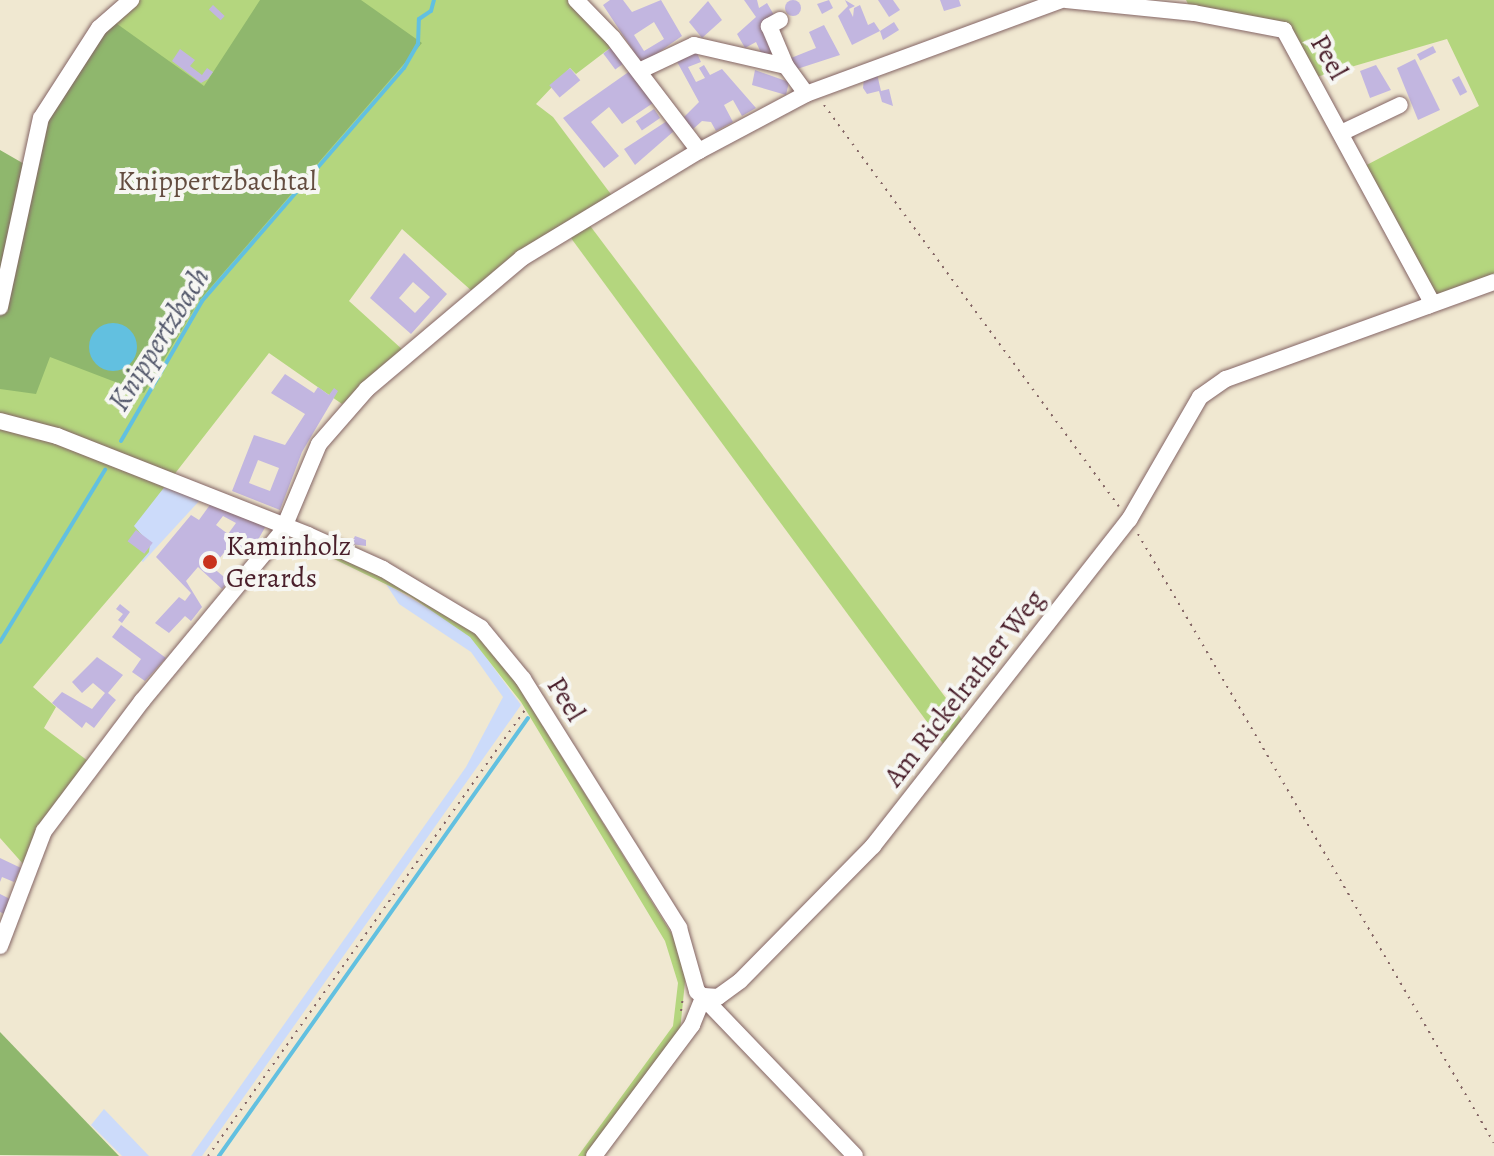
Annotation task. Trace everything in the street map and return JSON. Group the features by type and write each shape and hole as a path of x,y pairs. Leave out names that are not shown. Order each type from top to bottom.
{"street":[{"path":"0,307 41,118 99,28 131,0"},
{"path":"576,0 639,71 699,151"},
{"name":"Peel","path":"0,946 38,844 64,801 284,526 319,444 367,389 522,258 699,151 810,92 1064,0 1194,13 1284,30 1430,299 1420,309"},
{"path":"780,20 769,26 786,66 810,92"},
{"path":"639,71 694,45 786,66"},
{"path":"1341,133 1400,105"},
{"path":"1420,309 1494,282"},
{"name":"Am Rickelrather Weg","path":"704,996 718,997 740,981 873,846 1129,520 1186,417 1212,387 1420,309"},
{"name":"Peel","path":"0,421 17,422 284,526 383,569 452,607 504,653 679,928 696,987 855,1156"},
{"path":"594,1156 692,1025 704,996"}],"path":[{"path":"810,92 1129,520 1494,1143"},
{"path":"208,1156 527,707 535,719"},
{"path":"680,1017 683,986"}],"shaded area":[{"path":"145,481 201,499 143,562 112,538"},
{"path":"386,584 466,630 521,705 202,1156 191,1156 466,767 503,697 471,652 399,604"},
{"path":"104,1109 149,1156 122,1156 91,1125"}],"green space":[{"name":"Knippertzbachtal","path":"137,0 588,0 584,3 614,45 576,74 570,68 536,104 553,117 613,197 473,292 402,229 349,301 404,351 342,404 269,353 134,526 150,544 149,552 33,687 56,707 44,728 88,761 33,840 24,865 0,838 0,285 99,34"},
{"path":"260,0 361,0 422,43 199,301 144,393 50,357 36,394 0,389 0,150 26,165 38,116 113,21 204,86"},
{"path":"1186,0 1494,0 1494,276 1430,299 1359,169 1479,106 1447,39 1313,78 1284,30 1191,10"},
{"path":"588,223 964,722 944,745 568,234"},
{"path":"297,534 373,571 473,629 505,665 673,936 686,972 680,1031 587,1156 578,1156 673,1026 678,983 665,941 521,702 470,637 410,596 291,538"},
{"path":"0,1032 119,1156 0,1155"}],"water":[{"path":"113,323 130,330 137,347 130,364 113,371 96,364 89,347 96,330"}],"building":[{"path":"610,0 623,0 632,12 661,0 682,36 642,64 603,5","holes":["654,22 664,39 644,51 634,35"]},
{"path":"744,0 757,0 759,8 767,3 774,15 775,51 763,57 756,42 745,48 737,34 756,17"},
{"path":"793,0 801,8 793,16 785,8"},
{"path":"829,0 833,8 822,14 817,4"},
{"path":"845,0 855,6 849,9 853,17 854,8 860,5 868,25 874,22 880,31 852,45 838,16 848,6"},
{"path":"878,0 893,0 900,10 889,17"},
{"path":"940,0 959,0 961,6 944,11"},
{"path":"708,1 722,20 702,38 689,22"},
{"path":"213,5 225,16 221,20 209,9"},
{"path":"894,22 899,30 883,40 880,31"},
{"path":"824,25 840,55 797,69 791,58 816,48 809,32"},
{"path":"1433,46 1436,52 1420,60 1417,54"},
{"path":"612,47 624,63 615,70 603,54"},
{"path":"180,49 195,60 190,66 202,75 207,68 213,72 208,79 201,83 172,61"},
{"path":"695,49 701,62 688,67 696,82 705,78 699,68 704,65 710,75 722,69 756,108 742,116 733,100 724,105 733,122 716,131 711,122 702,121 692,130 684,117 699,102 675,58"},
{"path":"1415,59 1440,110 1418,120 1397,68"},
{"path":"1376,65 1391,90 1370,98 1360,71"},
{"path":"570,68 580,80 560,98 549,85"},
{"path":"755,70 789,82 786,95 752,85"},
{"path":"630,71 653,103 622,124 609,107 591,122 619,156 604,168 563,118"},
{"path":"877,74 881,91 889,89 893,106 882,102 879,91 867,94 863,88 864,77"},
{"path":"1459,76 1467,92 1460,96 1452,80"},
{"path":"654,109 660,118 642,130 636,121"},
{"path":"667,121 674,131 635,165 624,149"},
{"path":"404,253 447,294 411,334 370,298","holes":["413,282 430,297 415,313 399,298"]},
{"path":"285,374 314,393 318,387 329,395 334,388 338,391 302,452 280,510 232,491 254,435 285,445 305,414 271,393","holes":["258,460 279,468 270,491 249,483"]},
{"path":"212,502 267,524 255,545 248,540 239,553 229,547 212,567 229,581 222,589 198,567 186,581 202,607 191,621 185,616 169,633 155,623 179,597 185,601 191,593 156,557 191,515 199,520","holes":["223,516 236,523 228,534 216,525"]},
{"path":"136,530 153,543 144,554 128,541"},
{"path":"355,536 366,540 366,546 351,544"},
{"path":"120,604 130,612 122,623 118,620 123,614 116,609"},
{"path":"121,625 166,658 145,681 132,672 141,659 112,637"},
{"path":"97,657 123,675 108,693 116,700 94,728 86,722 82,728 52,703 62,692 92,709 105,693 93,683 82,693 72,682"},
{"path":"0,858 21,868 14,882 2,877 0,882"},
{"path":"0,894 12,900 7,915 0,912"}],"waterway":[{"name":"Knippertzbach","path":"121,441 202,301 404,68 418,44 419,19 431,11 434,0"},
{"name":"Knippertzbach","path":"0,642 105,470"},
{"path":"219,1156 528,718"}],"place":[{"name":"Kaminholz Gerards","path":"210,562"}]}
